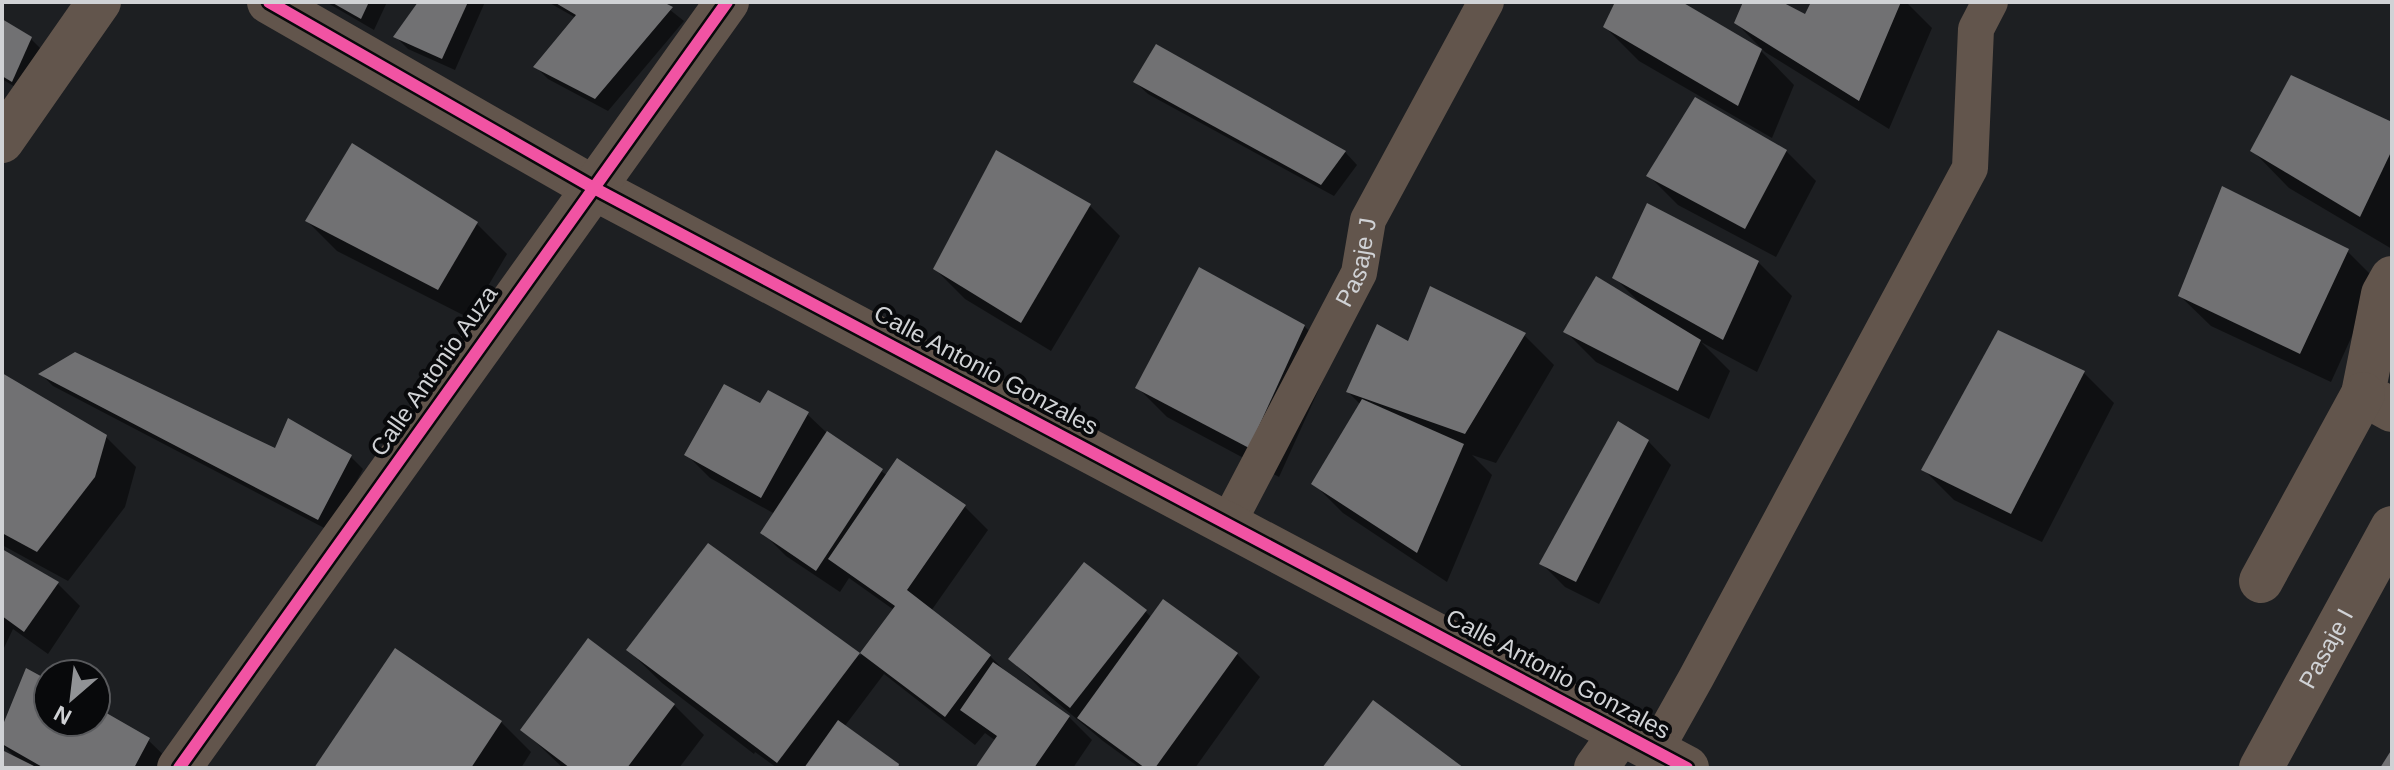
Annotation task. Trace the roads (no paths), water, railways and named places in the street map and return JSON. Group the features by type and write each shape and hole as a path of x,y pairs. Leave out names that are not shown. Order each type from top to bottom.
{"street":[{"path":"2,141 99,2"},
{"name":"Calle Antonio Gonzales","path":"269,2 592,187 1654,751"},
{"name":"Calle Antonio Auza","path":"179,768 727,2"},
{"path":"2261,581 2378,402 2383,294 2392,278"},
{"name":"Pasaje I","path":"2261,768 2392,528"},
{"path":"1596,768 1654,751"}],"lane":[{"name":"Pasaje J","path":"1228,523 1359,273 1368,220 1486,2"},
{"path":"1654,751 1970,168 1976,29 1990,2"}]}
